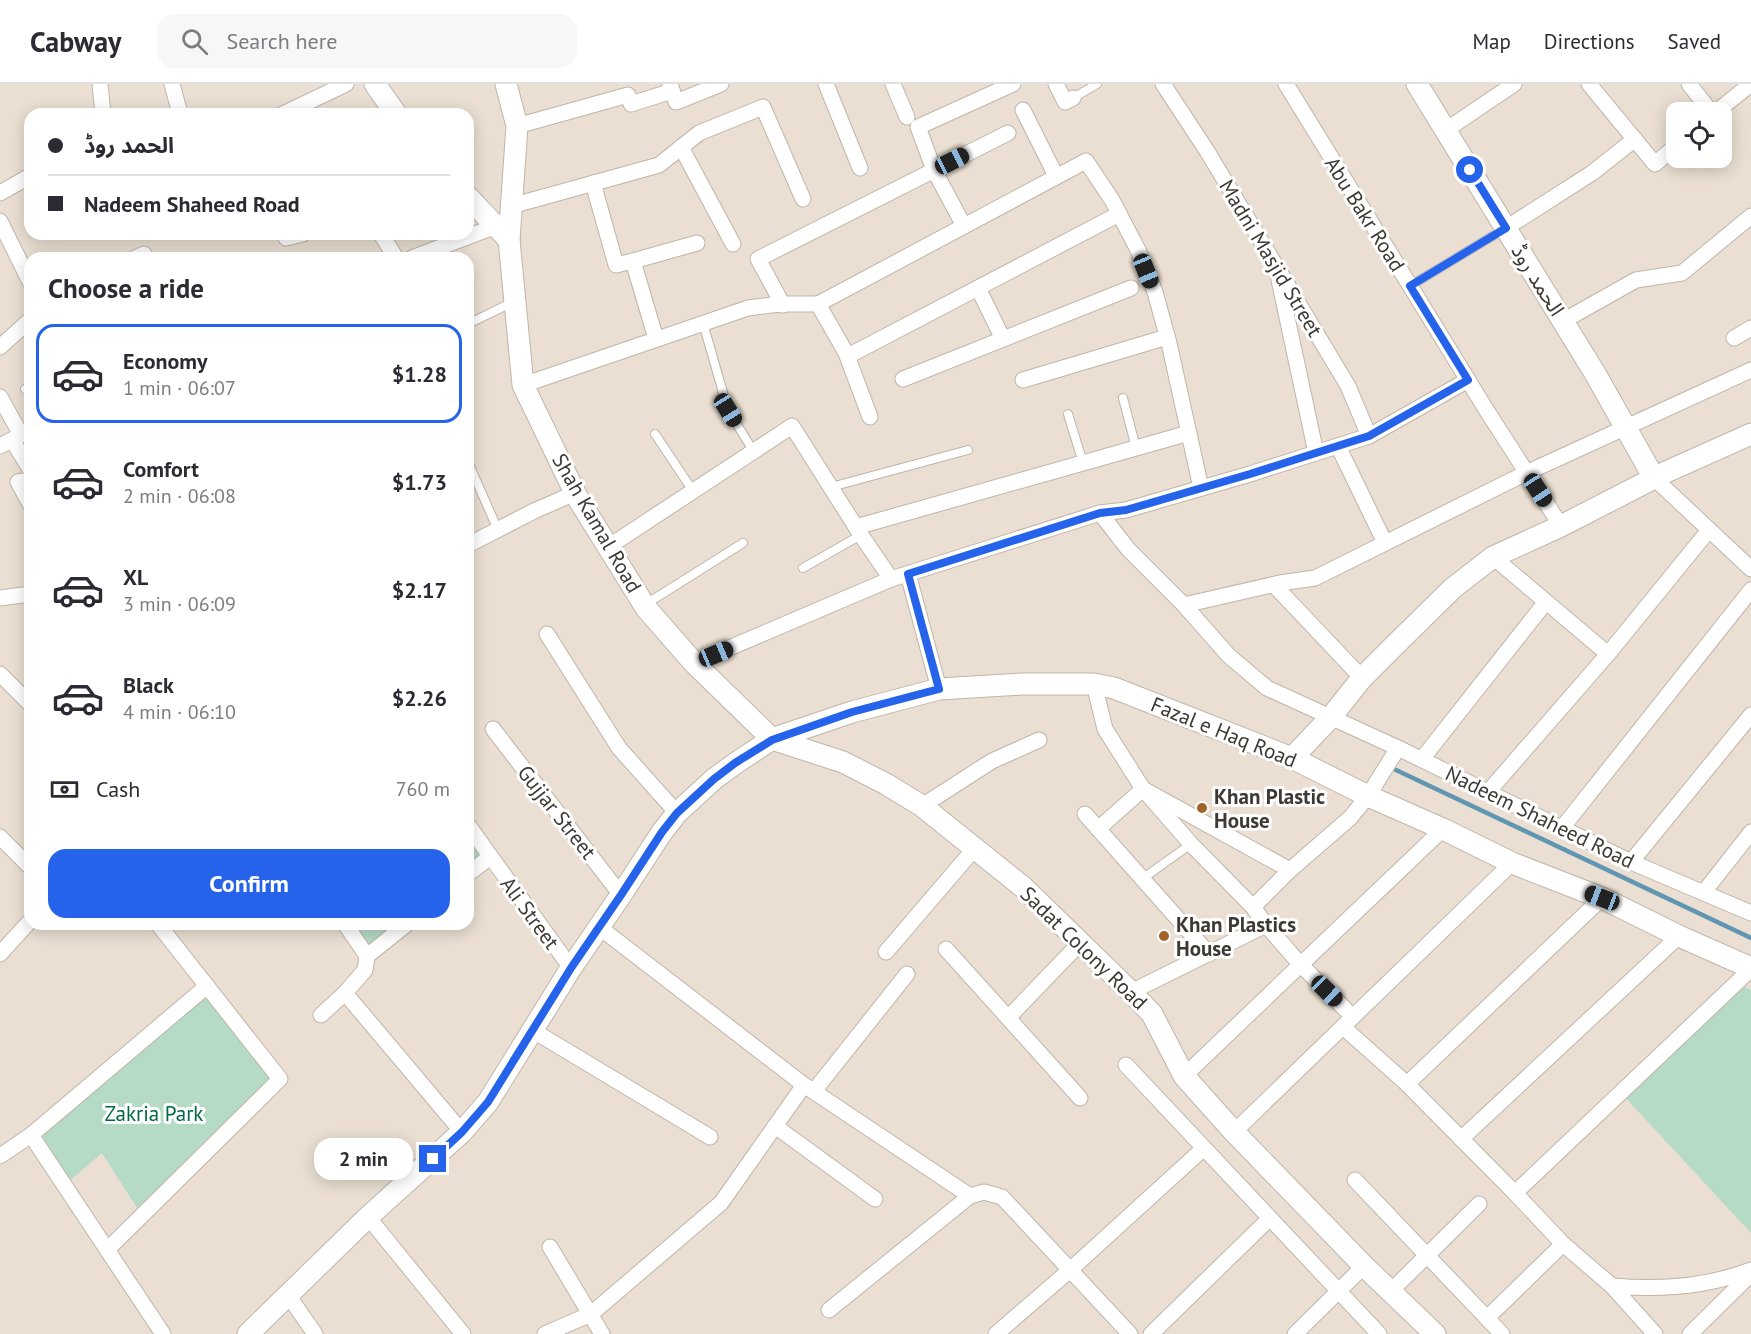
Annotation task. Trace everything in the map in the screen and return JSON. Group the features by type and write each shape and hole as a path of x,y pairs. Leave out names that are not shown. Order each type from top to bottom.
{"street":[{"path":"100,84 102,108"},
{"path":"172,84 178,108"},
{"path":"296,108 346,84"},
{"path":"375,84 392,108"},
{"name":"Shah Kamal Road","path":"506,84 517,126 511,206 503,233 515,301 523,385 575,493 645,605 694,663 772,740"},
{"path":"517,126 628,95 631,104 671,87 676,102 721,84"},
{"path":"826,84 860,168"},
{"path":"893,84 907,117"},
{"path":"964,226 934,171 918,127 1013,84"},
{"path":"1056,84 1065,102 1073,98"},
{"name":"Madni Masjid Street","path":"1163,84 1207,151 1348,386 1369,436"},
{"name":"Abu Bakr Road","path":"1286,84 1560,526"},
{"name":"الحمد روڈ","path":"1417,84 1563,321 1654,478"},
{"path":"1446,130 1514,84"},
{"path":"1589,84 1655,164 1666,155"},
{"path":"1689,84 1703,102"},
{"path":"1728,102 1751,84"},
{"path":"511,206 659,165 699,133 763,107 803,199"},
{"path":"1023,110 1056,176"},
{"path":"783,304 758,259 1008,133"},
{"path":"1506,228 1592,173 1635,139"},
{"path":"681,147 733,244"},
{"path":"523,385 748,308 783,304 818,304 1086,160 1112,200 1138,250 1155,292 1201,488"},
{"path":"0,193 24,179"},
{"path":"593,183 616,265 697,243"},
{"path":"434,252 503,233 474,203"},
{"path":"848,356 1119,214"},
{"path":"1563,321 1636,280 1682,273 1751,216"},
{"path":"0,220 24,270"},
{"path":"633,261 656,339"},
{"path":"1276,267 1316,453"},
{"path":"978,288 1003,339"},
{"path":"903,379 1131,288"},
{"path":"818,304 848,356 870,417"},
{"path":"0,347 24,325"},
{"path":"1734,338 1751,328"},
{"path":"1023,380 1167,338"},
{"path":"1184,605 1315,578 1526,472 1751,370"},
{"path":"694,663 891,579 1100,513 1126,510 1369,436 1468,380"},
{"path":"0,397 21,435 6,443 24,462"},
{"path":"609,548 792,426 891,579"},
{"path":"858,531 1189,433"},
{"path":"1292,758 1331,717 1362,678 1453,588 1493,557 1654,478 1751,434"},
{"path":"1338,446 1385,543"},
{"path":"1654,478 1751,569"},
{"path":"24,481 18,482 24,493"},
{"path":"474,542 575,493"},
{"name":"Nadeem Shaheed Road","path":"1100,513 1128,549 1184,605 1228,656 1267,688 1422,759 1631,862 1751,912"},
{"path":"1488,792 1608,654 1709,530"},
{"path":"1493,557 1608,654"},
{"path":"908,574 939,689"},
{"path":"1274,585 1362,678"},
{"path":"1562,828 1751,590"},
{"path":"0,598 24,595"},
{"path":"1422,759 1545,603"},
{"path":"548,634 619,748 677,813"},
{"path":"0,674 24,698"},
{"name":"Fazal e Haq Road","path":"772,740 852,712 939,689 1022,684 1094,684 1114,688 1292,758 1512,863 1602,898 1751,968"},
{"path":"1094,684 1105,729 1143,789 1191,844 1253,907 1348,1022 1563,1244 1612,1286 1655,1334"},
{"path":"1631,862 1751,715"},
{"name":"Gujjar Street","path":"493,729 621,895"},
{"path":"248,1334 369,1217 462,1132 488,1102 571,968 677,813 714,779 772,740"},
{"name":"Sadat Colony Road","path":"772,740 843,762 886,783 922,806 1023,887 1152,1014 1184,1076 1234,1132 1364,1266 1435,1334"},
{"path":"922,806 992,761 1039,740"},
{"path":"1253,907 1290,870 1350,818 1368,796 1398,748"},
{"path":"1098,829 1143,789"},
{"path":"1143,789 1290,870"},
{"path":"1085,814 1209,954"},
{"path":"1184,1076 1443,829"},
{"path":"1704,892 1751,832"},
{"name":"Ali Street","path":"474,834 571,968"},
{"path":"0,837 24,861"},
{"path":"886,952 975,848"},
{"name":"Ali Street","path":"474,869 490,857"},
{"path":"1234,1132 1512,863"},
{"path":"1407,1084 1602,898"},
{"path":"1131,992 1266,925"},
{"path":"599,927 809,1088 970,1196"},
{"path":"0,954 24,928"},
{"path":"107,1251 280,1079 163,930"},
{"path":"349,930 367,956"},
{"path":"321,1015 345,993 364,970 367,956 400,930"},
{"path":"1461,1139 1679,936"},
{"path":"1008,1018 1080,943"},
{"path":"946,950 1080,1098"},
{"path":"1515,1193 1751,968"},
{"path":"545,1334 591,1314 721,1203 775,1126 907,974"},
{"path":"0,1156 31,1135 207,986"},
{"path":"345,993 462,1132"},
{"path":"532,1030 710,1137"},
{"path":"1126,1065 1379,1334"},
{"path":"775,1126 875,1199"},
{"path":"31,1135 163,1334"},
{"path":"996,1334 1204,1148"},
{"path":"1355,1180 1502,1334"},
{"path":"829,1310 970,1196 984,1192 1002,1197 1130,1334"},
{"path":"1391,1291 1479,1204"},
{"path":"369,1217 463,1334"},
{"path":"1151,1334 1270,1218"},
{"path":"1487,1318 1563,1244"},
{"path":"550,1247 602,1334"},
{"path":"1294,1334 1364,1266"},
{"path":"1612,1286 1629,1288 1694,1285 1751,1272"},
{"path":"1690,1334 1751,1272"},
{"path":"288,1295 315,1334"}],"lane":[{"path":"1073,98 1097,84"},
{"path":"1410,286 1506,228"},
{"path":"474,321 515,301"},
{"path":"703,323 728,410 754,452"},
{"path":"1123,398 1136,448"},
{"path":"1068,414 1083,464"},
{"path":"655,434 693,492"},
{"path":"831,487 968,450"},
{"path":"474,476 498,530"},
{"path":"803,568 858,531"},
{"path":"645,605 743,543"},
{"path":"1142,879 1191,844"}],"green space":[{"path":"474,834 490,857 474,869"},
{"path":"349,930 400,930 367,956"},
{"path":"1743,986 1751,990 1751,1233 1622,1094"},
{"name":"Zakria Park","path":"206,992 275,1079 137,1208 102,1153 68,1182 36,1137"}],"waterway":[{"path":"1396,770 1751,938"}],"place":[{"name":"Khan Plastic House","path":"1202,808"},
{"name":"Khan Plastics House","path":"1164,936"}],"route":[{"path":"433,1159 462,1132 488,1102 571,968 677,813 714,779 772,740 852,712 939,689 908,574 1100,513 1126,510 1369,436 1468,380 1410,286 1506,228 1470,170"}]}
